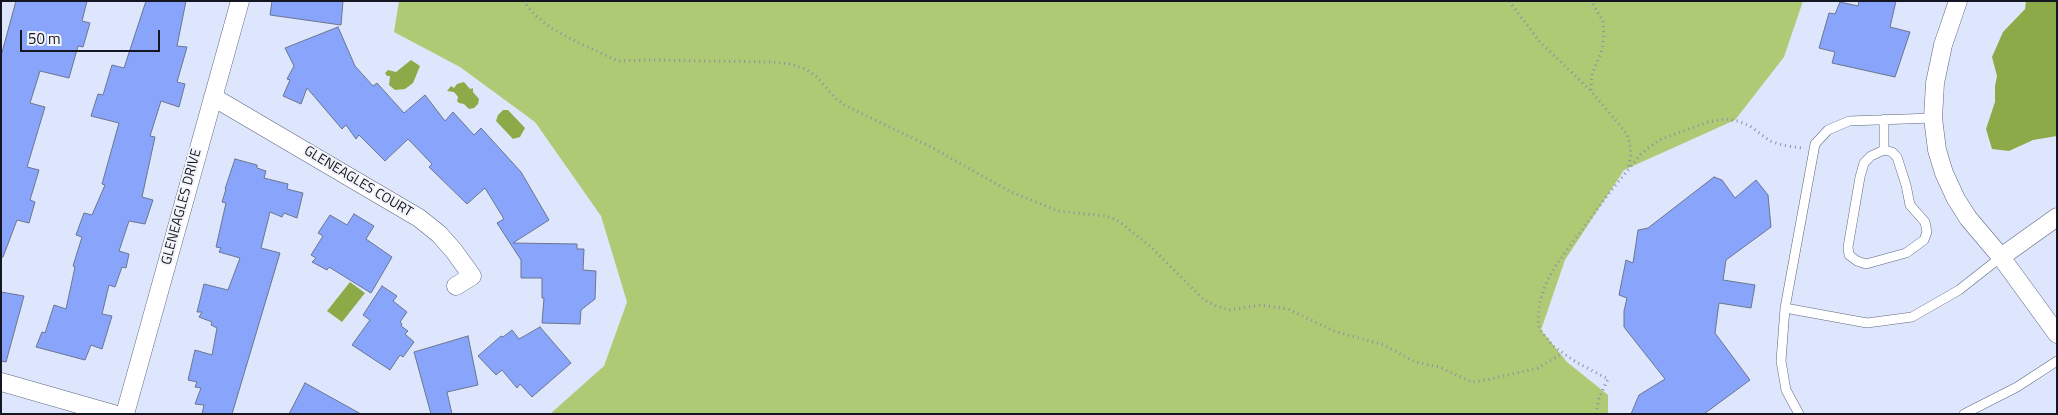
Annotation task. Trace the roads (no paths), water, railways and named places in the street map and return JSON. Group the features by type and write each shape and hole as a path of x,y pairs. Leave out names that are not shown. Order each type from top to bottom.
{"street":[{"name":"GLENEAGLES DRIVE","path":"125,414 240,1"},
{"path":"1958,1 1942,46 1935,83 1933,118 1937,150 1944,173 1956,199 1968,218 2001,256 2057,334"},
{"name":"GLENEAGLES COURT","path":"213,97 419,218 449,246 472,276 456,286"},
{"path":"2001,256 2057,216"},
{"path":"1,382 113,414"}],"lane":[{"path":"1799,414 1786,390 1781,361 1785,308 1815,144 1828,130 1849,121 1933,118"},
{"path":"1884,120 1884,150"},
{"path":"1884,150 1892,152 1897,157 1910,205 1925,222 1927,232 1924,240 1906,253 1866,264 1857,261 1849,255 1848,247 1864,163 1871,156 1884,150"},
{"path":"1785,308 1867,323 1912,317 1959,290 2001,256"},
{"path":"1964,414 2017,387 2057,361"}]}
